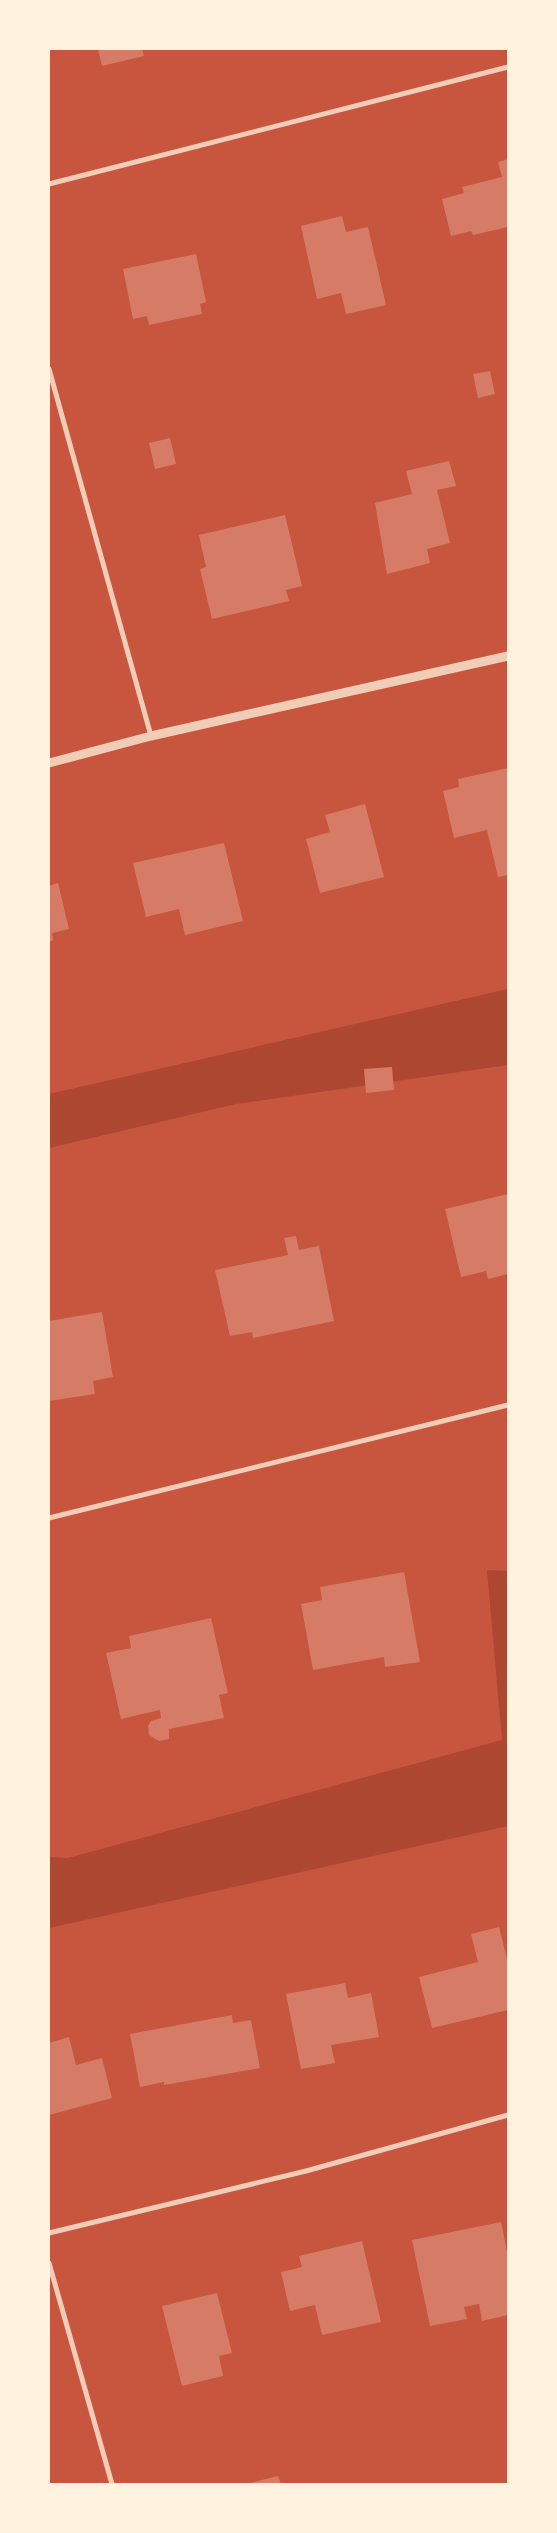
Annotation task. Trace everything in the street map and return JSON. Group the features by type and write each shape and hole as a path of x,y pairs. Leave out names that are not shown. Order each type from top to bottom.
{"street":[{"path":"49,184 508,67"},
{"path":"49,369 151,736"},
{"path":"49,763 151,736 508,656"},
{"path":"49,1518 508,1405"},
{"path":"49,2233 306,2171 508,2115"},
{"path":"49,2262 112,2484"}],"shaded area":[{"path":"508,989 508,1065 236,1104 49,1148 49,1094"},
{"path":"487,1570 508,1571 508,1826 49,1928 49,1857 68,1858 502,1740"}],"building":[{"path":"98,49 142,49 144,56 102,66"},
{"path":"508,159 508,227 473,235 471,231 451,236 442,199 464,193 462,187 502,177 498,162"},
{"path":"342,216 346,232 368,227 386,305 346,314 341,293 317,299 301,226"},
{"path":"196,254 206,302 200,304 202,314 149,325 147,316 133,319 123,269"},
{"path":"490,371 495,394 478,398 473,374"},
{"path":"170,438 176,464 155,469 149,443"},
{"path":"449,461 456,486 437,490 450,543 427,549 430,563 387,574 375,503 412,494 406,471"},
{"path":"285,515 302,586 286,590 289,601 212,619 200,569 206,567 199,535"},
{"path":"508,768 508,875 498,877 487,830 454,838 443,791 459,787 458,779"},
{"path":"365,804 384,877 320,893 306,839 330,832 325,815"},
{"path":"224,843 243,921 185,935 179,909 146,917 133,863"},
{"path":"58,883 69,929 52,933 53,940 49,942 49,886"},
{"path":"392,1067 394,1090 366,1093 364,1069"},
{"path":"508,1194 508,1274 488,1279 486,1271 461,1277 445,1209"},
{"path":"296,1236 299,1250 319,1246 334,1321 253,1338 252,1332 230,1336 215,1270 288,1255 284,1238"},
{"path":"102,1312 113,1377 93,1381 95,1394 49,1401 49,1321"},
{"path":"404,1572 420,1662 385,1667 384,1657 313,1670 301,1604 322,1600 320,1587"},
{"path":"211,1618 228,1693 219,1695 224,1718 169,1729 169,1739 159,1741 149,1735 148,1726 151,1721 161,1718 160,1710 121,1719 106,1653 131,1648 129,1636"},
{"path":"499,1927 508,1963 508,2010 432,2028 419,1977 478,1962 471,1934"},
{"path":"345,1983 348,1998 371,1993 379,2037 331,2045 335,2063 301,2069 286,1994"},
{"path":"232,2015 233,2023 251,2020 260,2068 164,2085 164,2082 140,2087 130,2034"},
{"path":"69,2037 76,2065 102,2058 112,2098 49,2115 49,2043"},
{"path":"501,2222 508,2257 508,2315 482,2321 479,2304 464,2307 467,2319 430,2326 412,2240"},
{"path":"362,2241 381,2322 322,2335 315,2305 290,2311 281,2272 302,2267 299,2256"},
{"path":"217,2293 232,2353 219,2356 223,2376 182,2386 162,2306"},
{"path":"278,2476 281,2484 246,2484"}]}
